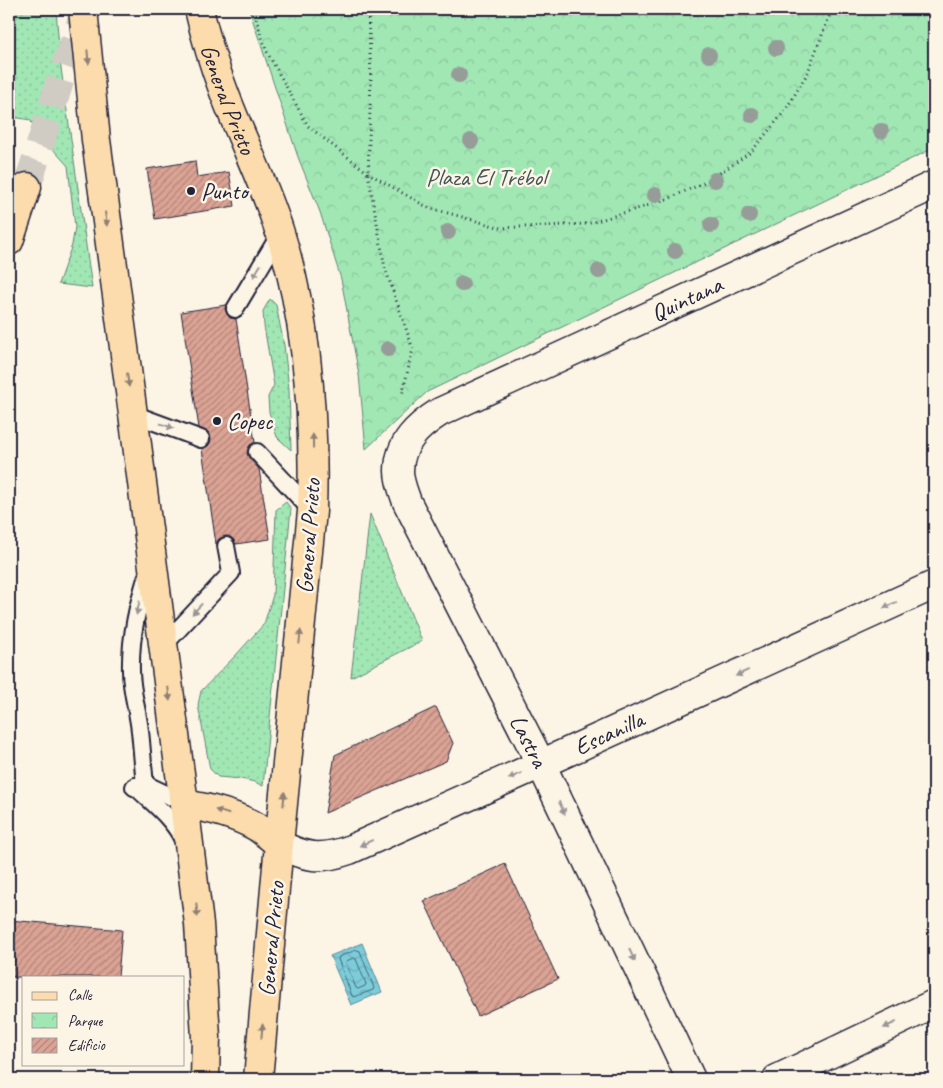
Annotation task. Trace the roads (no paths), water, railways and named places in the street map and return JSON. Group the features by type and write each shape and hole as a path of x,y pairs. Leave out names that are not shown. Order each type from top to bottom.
{"main road":[{"path":"84,9 96,140 192,861 203,979 206,1037 205,1079"},
{"name":"General Prieto","path":"198,9 224,92 261,179 280,234 294,286 310,390 313,463 312,511 258,1079"},
{"path":"9,241 27,187"},
{"path":"184,804 210,808 235,816 258,828 279,844"}],"street":[{"name":"Quintana","path":"440,412 934,185"},
{"name":"Lastra","path":"440,412 416,430 406,443 399,473 407,502 541,764 691,1079"},
{"name":"Escanilla","path":"279,844 293,852 308,856 324,857 337,855 934,585"},
{"path":"777,1079 934,1004"}],"lane":[{"path":"234,309 280,234"},
{"path":"133,414 201,439"},
{"path":"257,452 312,511"},
{"path":"163,646 230,573 226,546"},
{"path":"152,562 140,597 132,644 131,672 140,731 136,786 172,821 180,833 192,861"},
{"path":"136,786 166,794 184,804"}],"water":[{"path":"362,943 382,992 351,1005 330,956"}],"tunnel":[{"path":"27,187 61,78 85,11"}],"place":[{"name":"Punto","path":"191,191"},
{"name":"Copec","path":"217,421"}],"park label":[{"name":"Plaza El Trébol","path":"486,177"}]}
